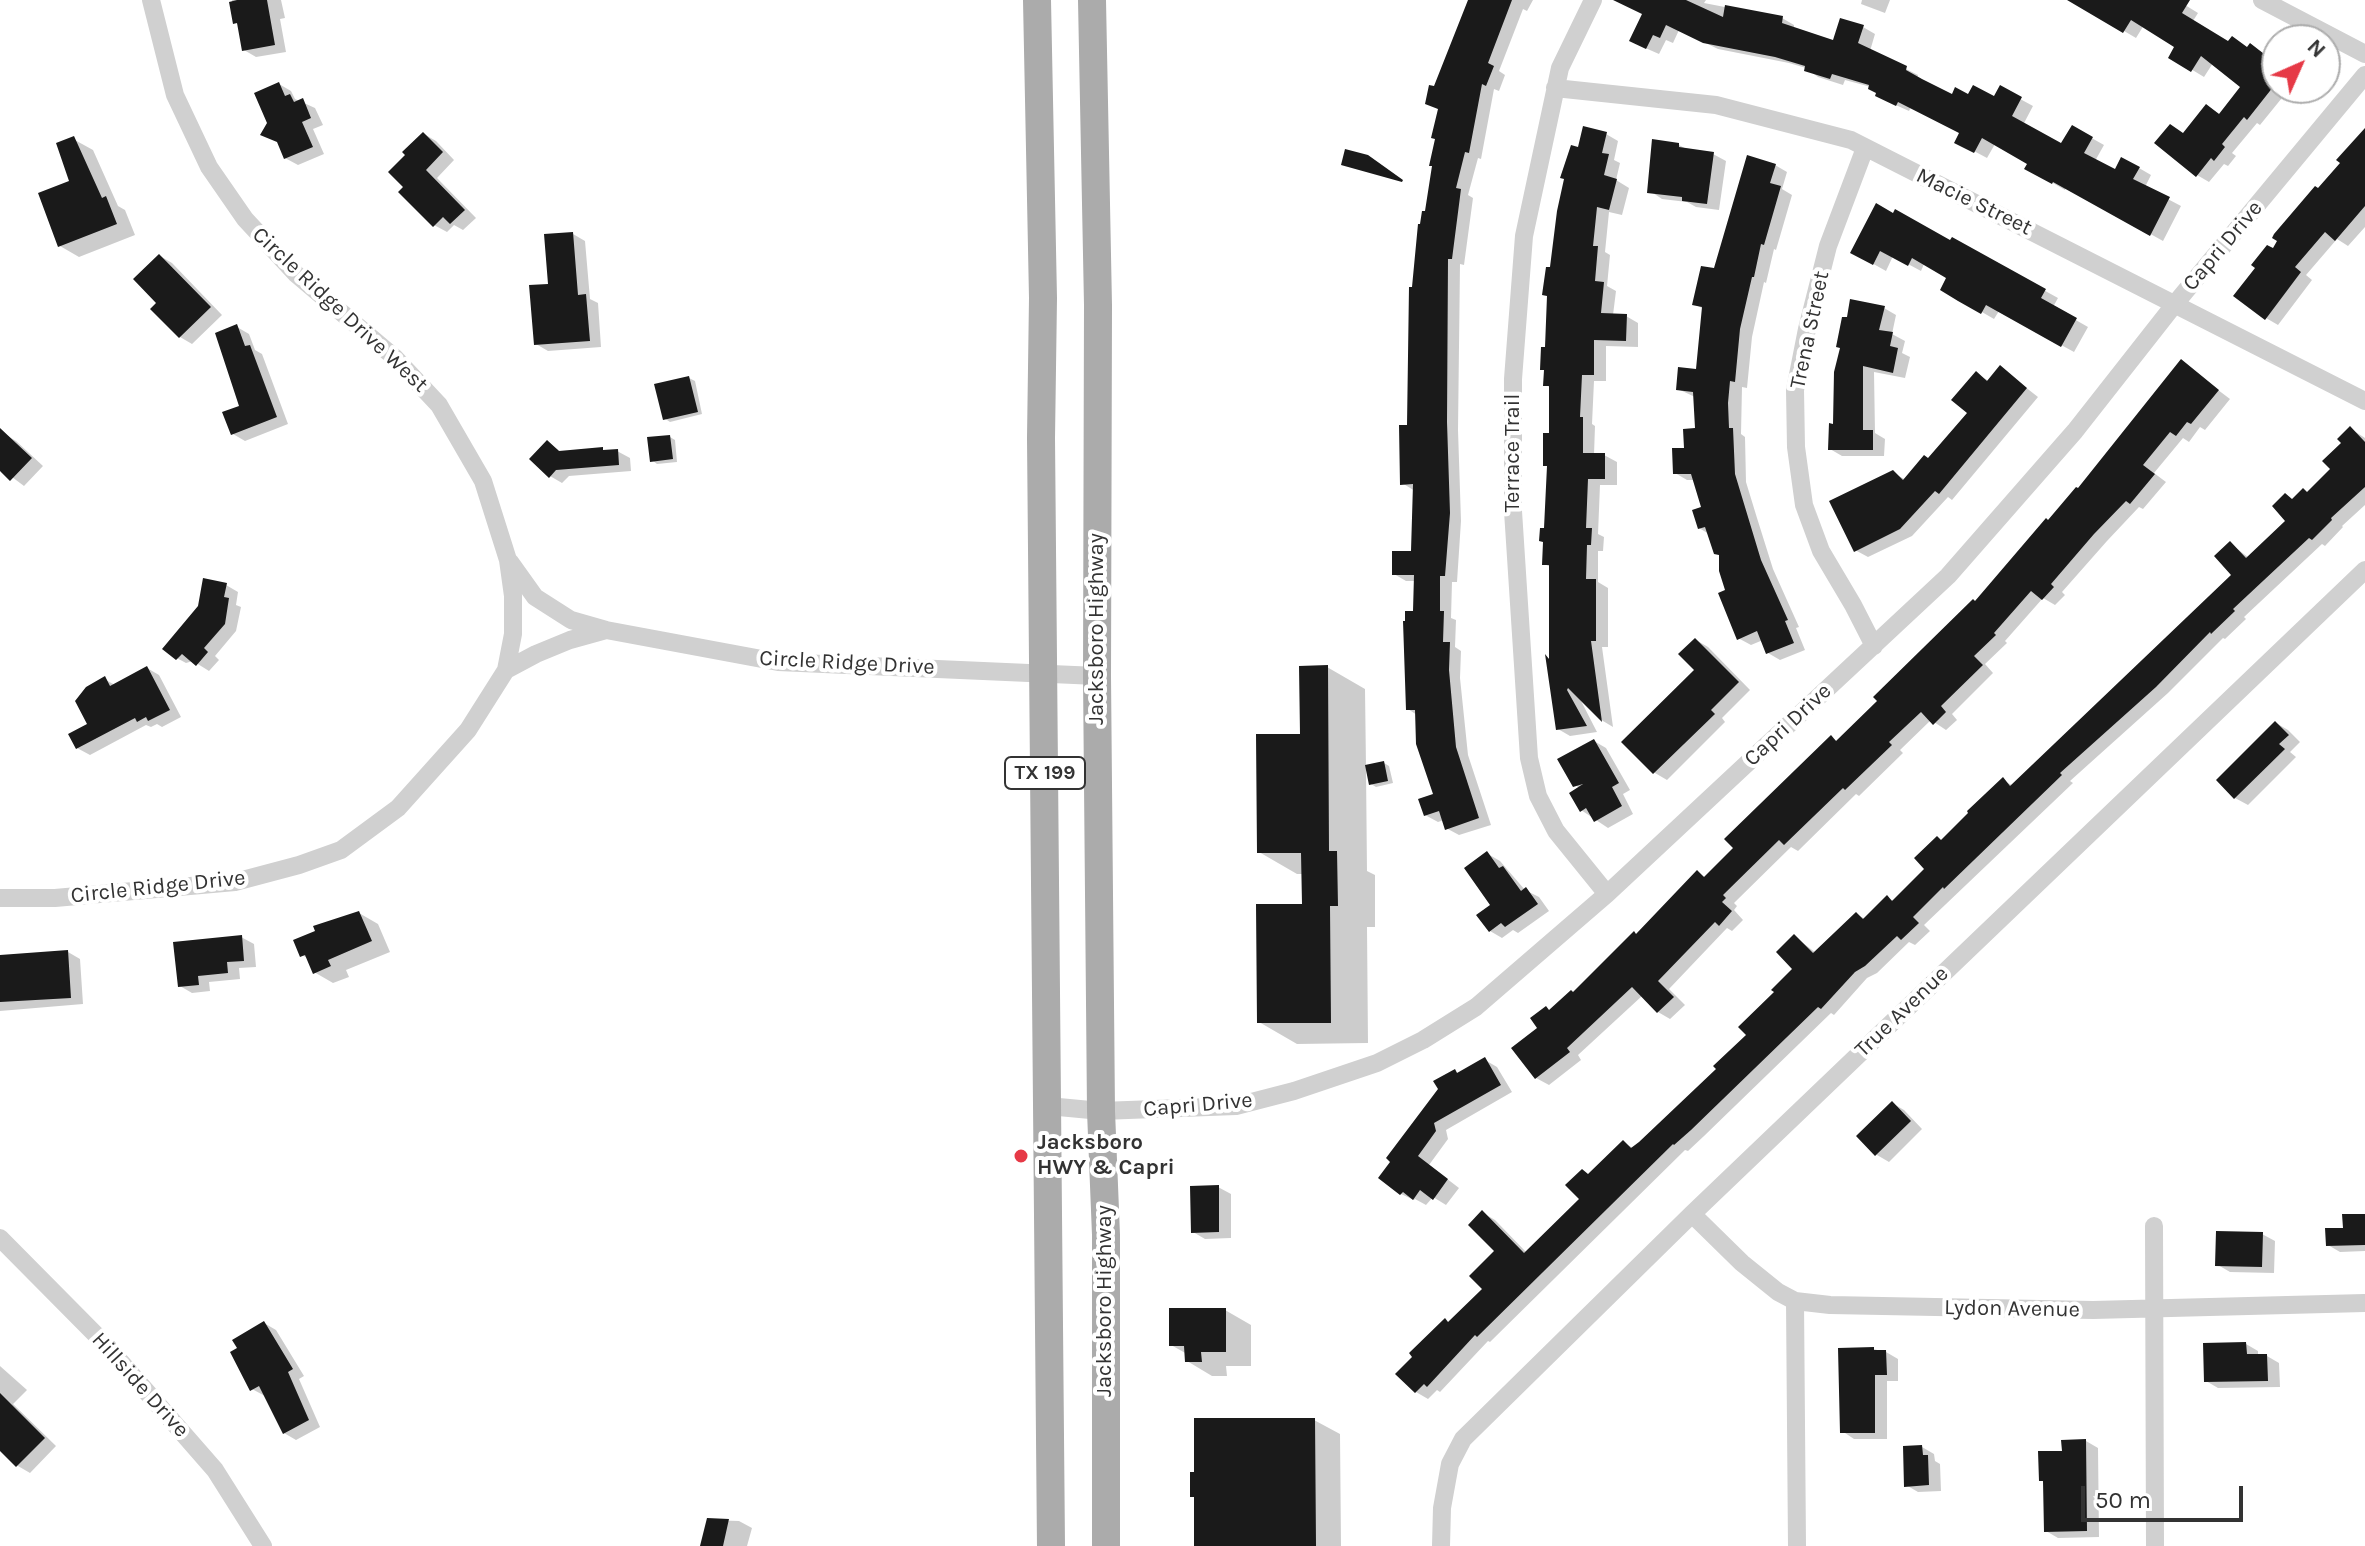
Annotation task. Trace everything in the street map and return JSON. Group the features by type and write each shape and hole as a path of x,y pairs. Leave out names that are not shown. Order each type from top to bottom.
{"main road":[{"name":"TX 199","path":"1037,0 1043,283 1051,1546"},
{"name":"Jacksboro Highway","path":"1092,0 1098,305 1097,676 1101,1111 1106,1235 1106,1546"}],"street":[{"name":"Circle Ridge Drive West","path":"151,0 175,95 209,167 245,219 296,274 394,357 439,405 483,481 508,560 513,596 513,634 506,670"},
{"name":"Terrace Trail","path":"1593,0 1560,68 1524,236 1513,379 1513,511 1529,758 1538,796 1556,831 1607,894"},
{"path":"2262,0 2365,54"},
{"name":"Capri Drive","path":"1048,1106 1101,1111 1236,1106 1294,1091 1377,1063 1423,1040 1476,1007 1607,894 1948,576 2075,431 2174,305 2365,75"},
{"name":"Macie Street","path":"1555,88 1716,105 1851,140 2365,401"},
{"name":"Trena Street","path":"1865,148 1828,246 1807,329 1795,390 1796,447 1804,505 1821,551 1874,646"},
{"name":"Circle Ridge Drive","path":"508,560 535,597 571,620 606,630 778,662 1044,673"},
{"name":"True Avenue","path":"1441,1546 1442,1508 1450,1464 1463,1439 1692,1214 2365,570"},
{"name":"Circle Ridge Drive","path":"0,898 55,898 235,882 341,850 398,808 468,730 506,670 570,640 606,630"},
{"path":"1044,673 1097,676"},
{"name":"Lydon Avenue","path":"1692,1214 1742,1263 1778,1292 1795,1301 1846,1305 2093,1310 2365,1303"},
{"path":"2154,1226 2155,1546"},
{"name":"Hillside Drive","path":"0,1238 104,1343 215,1470 263,1546"},
{"path":"1795,1301 1797,1546"}],"building":[{"path":"267,0 275,45 242,51 229,2"},
{"path":"1468,0 1512,0 1488,63 1494,66 1486,86 1482,84 1469,153 1465,152 1456,188 1461,189 1452,259 1448,259 1450,513 1445,576 1440,576 1440,611 1444,611 1443,642 1450,642 1449,670 1456,747 1479,818 1445,830 1439,811 1424,816 1418,799 1433,794 1416,744 1415,710 1406,710 1403,621 1405,611 1413,611 1414,575 1392,575 1392,551 1411,551 1413,484 1400,485 1399,425 1407,425 1409,287 1412,287 1418,224 1422,211 1425,211 1435,139 1431,138 1438,109 1425,104 1429,85 1434,86"},
{"path":"1613,0 1686,0 1723,17 1725,5 1783,16 1782,23 1833,40 1840,18 1864,25 1858,43 1907,66 1906,70 1922,79 1952,94 1955,87 1968,94 1973,85 1994,96 2000,85 2022,97 2012,116 2061,143 2072,125 2093,137 2084,153 2115,169 2121,157 2140,167 2133,179 2170,197 2150,236 2024,169 2027,164 1982,138 1974,153 1954,143 1959,133 1898,102 1896,106 1875,96 1876,93 1868,89 1869,85 1832,74 1830,79 1804,71 1805,66 1775,57 1703,43 1666,25 1660,38 1653,35 1646,49 1629,41 1642,14"},
{"path":"2067,0 2190,0 2182,13 2228,41 2232,36 2247,47 2250,43 2261,52 2261,102 2247,120 2244,117 2222,144 2225,147 2214,161 2211,158 2196,177 2154,143 2170,124 2183,133 2206,104 2219,114 2240,87 2201,56 2191,72 2168,58 2174,47 2131,20 2123,33"},
{"path":"279,82 285,96 290,94 294,102 303,98 311,118 302,122 313,147 284,159 277,142 260,135 267,123 254,93"},
{"path":"1583,126 1607,132 1602,153 1609,154 1604,175 1617,179 1609,210 1597,207 1593,246 1598,246 1595,281 1604,282 1601,313 1627,314 1626,341 1594,340 1594,375 1582,375 1580,417 1583,417 1583,453 1605,453 1605,479 1588,479 1586,528 1592,528 1591,545 1587,545 1586,579 1596,579 1596,641 1591,641 1602,722 1568,688 1587,726 1556,730 1545,654 1549,659 1549,565 1542,565 1543,542 1539,541 1540,528 1544,528 1547,466 1543,466 1543,433 1549,433 1549,386 1543,386 1544,370 1540,370 1541,347 1545,347 1547,296 1542,295 1546,267 1550,267 1564,179 1560,178 1571,145 1578,147"},
{"path":"2365,128 2365,206 2335,241 2325,232 2295,267 2301,272 2265,320 2233,296 2255,268 2251,265 2267,245 2273,248 2277,241 2272,238 2274,234 2315,186 2318,188 2340,163 2336,160"},
{"path":"423,132 443,152 426,170 465,210 450,224 443,217 433,227 398,192 403,187 388,172 405,155 402,152"},
{"path":"74,136 102,198 106,196 117,224 58,247 38,193 69,181 56,143"},
{"path":"1652,139 1714,152 1707,204 1647,193"},
{"path":"1345,149 1368,155 1402,182 1341,165"},
{"path":"1747,155 1776,164 1770,183 1781,186 1752,277 1740,329 1735,382 1730,381 1728,403 1729,428 1733,428 1735,474 1761,560 1788,620 1785,621 1794,643 1766,654 1757,631 1737,640 1718,593 1725,590 1719,571 1719,555 1714,554 1705,527 1698,529 1692,510 1701,507 1691,474 1673,474 1672,448 1684,448 1683,429 1695,428 1693,392 1676,390 1678,367 1696,369 1702,307 1692,305 1701,266 1714,268"},
{"path":"1876,203 1893,213 1895,209 1950,240 1952,237 2046,289 2041,298 2077,318 2061,347 1986,305 1981,314 1958,301 1940,290 1946,278 1912,258 1908,266 1880,251 1873,265 1850,253"},
{"path":"573,232 578,295 586,294 590,341 534,345 529,285 548,284 544,234"},
{"path":"159,254 211,307 179,338 150,309 156,303 133,279"},
{"path":"1850,299 1885,306 1879,330 1893,332 1890,346 1898,348 1893,373 1863,366 1863,430 1873,430 1873,450 1828,450 1829,423 1833,424 1834,372 1840,348 1836,347 1842,317 1847,317"},
{"path":"237,324 245,346 250,345 277,417 231,435 222,412 239,406 215,333"},
{"path":"2181,359 2219,390 2191,424 2187,422 2176,436 2170,432 2143,465 2155,474 2130,504 2126,501 2094,534 2051,584 2054,587 2042,600 2031,591 1994,633 1996,635 1974,656 1983,665 1941,706 1946,712 1933,725 1921,712 1845,790 1843,788 1784,845 1779,840 1723,895 1726,898 1722,902 1732,911 1719,926 1715,922 1658,981 1674,997 1657,1013 1632,987 1567,1048 1570,1052 1535,1079 1511,1048 1537,1028 1530,1018 1546,1006 1549,1010 1571,990 1573,992 1634,931 1636,934 1697,870 1704,877 1733,848 1724,839 1831,735 1836,741 1877,701 1873,697 1973,599 1975,601 2046,518 2048,520 2078,488"},
{"path":"2000,365 2027,388 1939,494 1935,491 1900,529 1854,552 1829,501 1893,470 1903,480 1924,455 1928,458 1967,413 1951,400 1976,371 1987,381"},
{"path":"689,376 698,412 663,420 654,384"},
{"path":"2350,426 2365,442 2365,487 2312,540 2309,538 2156,687 2060,773 2062,775 1913,917 1919,923 1901,940 1897,936 1855,972 1821,1009 1818,1007 1477,1337 1475,1335 1427,1387 1424,1384 1415,1393 1395,1374 1412,1357 1409,1353 1445,1318 1448,1322 1482,1289 1469,1276 1494,1251 1468,1225 1482,1210 1524,1253 1579,1199 1565,1185 1582,1169 1588,1174 1623,1140 1631,1148 1639,1142 1716,1069 1713,1066 1746,1035 1738,1027 1774,992 1771,990 1792,969 1776,952 1794,934 1813,953 1856,912 1863,919 1887,895 1892,901 1924,869 1914,858 1937,836 1941,840 2003,777 2010,786 2231,575 2214,556 2230,541 2246,558 2285,521 2272,506 2285,493 2292,499 2303,488 2307,492 2330,469 2322,461 2341,443 2337,439"},
{"path":"0,428 32,458 10,481 0,471"},
{"path":"670,435 673,459 650,462 647,437"},
{"path":"547,440 559,451 603,447 603,450 618,449 619,465 556,470 549,478 529,459"},
{"path":"203,578 227,583 224,597 229,598 225,624 204,648 208,652 196,666 182,654 176,660 162,649 198,606"},
{"path":"1695,638 1739,682 1711,710 1715,714 1653,774 1621,742 1694,670 1678,654"},
{"path":"1328,665 1329,851 1337,851 1338,906 1330,906 1331,1023 1257,1023 1256,904 1302,904 1301,853 1257,853 1256,734 1300,734 1299,666"},
{"path":"147,666 170,710 148,721 146,717 137,722 135,718 76,749 68,734 87,724 75,701 86,687 105,676 110,686"},
{"path":"2275,721 2289,735 2279,744 2285,749 2234,799 2216,780"},
{"path":"1594,739 1619,783 1612,787 1622,806 1594,822 1586,808 1580,812 1569,793 1583,784 1573,787 1557,759"},
{"path":"1384,761 1388,781 1369,785 1365,765"},
{"path":"1487,851 1499,868 1503,866 1521,891 1526,887 1538,904 1505,927 1501,923 1489,932 1476,915 1490,905 1464,868"},
{"path":"359,911 372,941 328,960 331,966 313,974 305,955 300,957 293,940 315,931 313,926"},
{"path":"242,935 244,961 227,962 228,973 198,976 199,985 178,987 173,942"},
{"path":"68,950 71,998 0,1002 0,955"},
{"path":"1485,1057 1501,1085 1434,1123 1436,1131 1418,1156 1448,1179 1433,1200 1420,1190 1413,1200 1403,1192 1400,1195 1378,1178 1390,1162 1386,1158 1438,1089 1433,1081 1455,1069 1457,1073"},
{"path":"1892,1101 1911,1121 1875,1156 1856,1136"},
{"path":"1219,1185 1219,1232 1191,1233 1190,1186"},
{"path":"2342,1214 2365,1214 2365,1245 2326,1246 2325,1228 2343,1228"},
{"path":"2216,1231 2263,1232 2262,1267 2215,1266"},
{"path":"1169,1308 1226,1308 1226,1352 1201,1352 1202,1362 1185,1362 1184,1346 1169,1346"},
{"path":"264,1321 293,1369 288,1372 309,1420 283,1434 259,1386 250,1391 230,1352 237,1348 232,1340"},
{"path":"2246,1342 2247,1354 2267,1354 2268,1381 2204,1382 2203,1343"},
{"path":"1874,1347 1874,1350 1886,1350 1887,1375 1875,1375 1875,1433 1840,1433 1838,1348"},
{"path":"0,1393 45,1438 16,1467 0,1451"},
{"path":"1194,1418 1315,1418 1316,1546 1194,1546 1194,1497 1190,1497 1190,1472 1194,1472"},
{"path":"2086,1439 2087,1531 2044,1532 2043,1481 2039,1481 2038,1451 2062,1451 2061,1440"},
{"path":"1922,1445 1923,1455 1928,1455 1929,1485 1904,1487 1903,1446"},
{"path":"707,1518 729,1519 723,1546 700,1546"}],"place":[{"name":"Jacksboro HWY & Capri","path":"1021,1156"}]}
